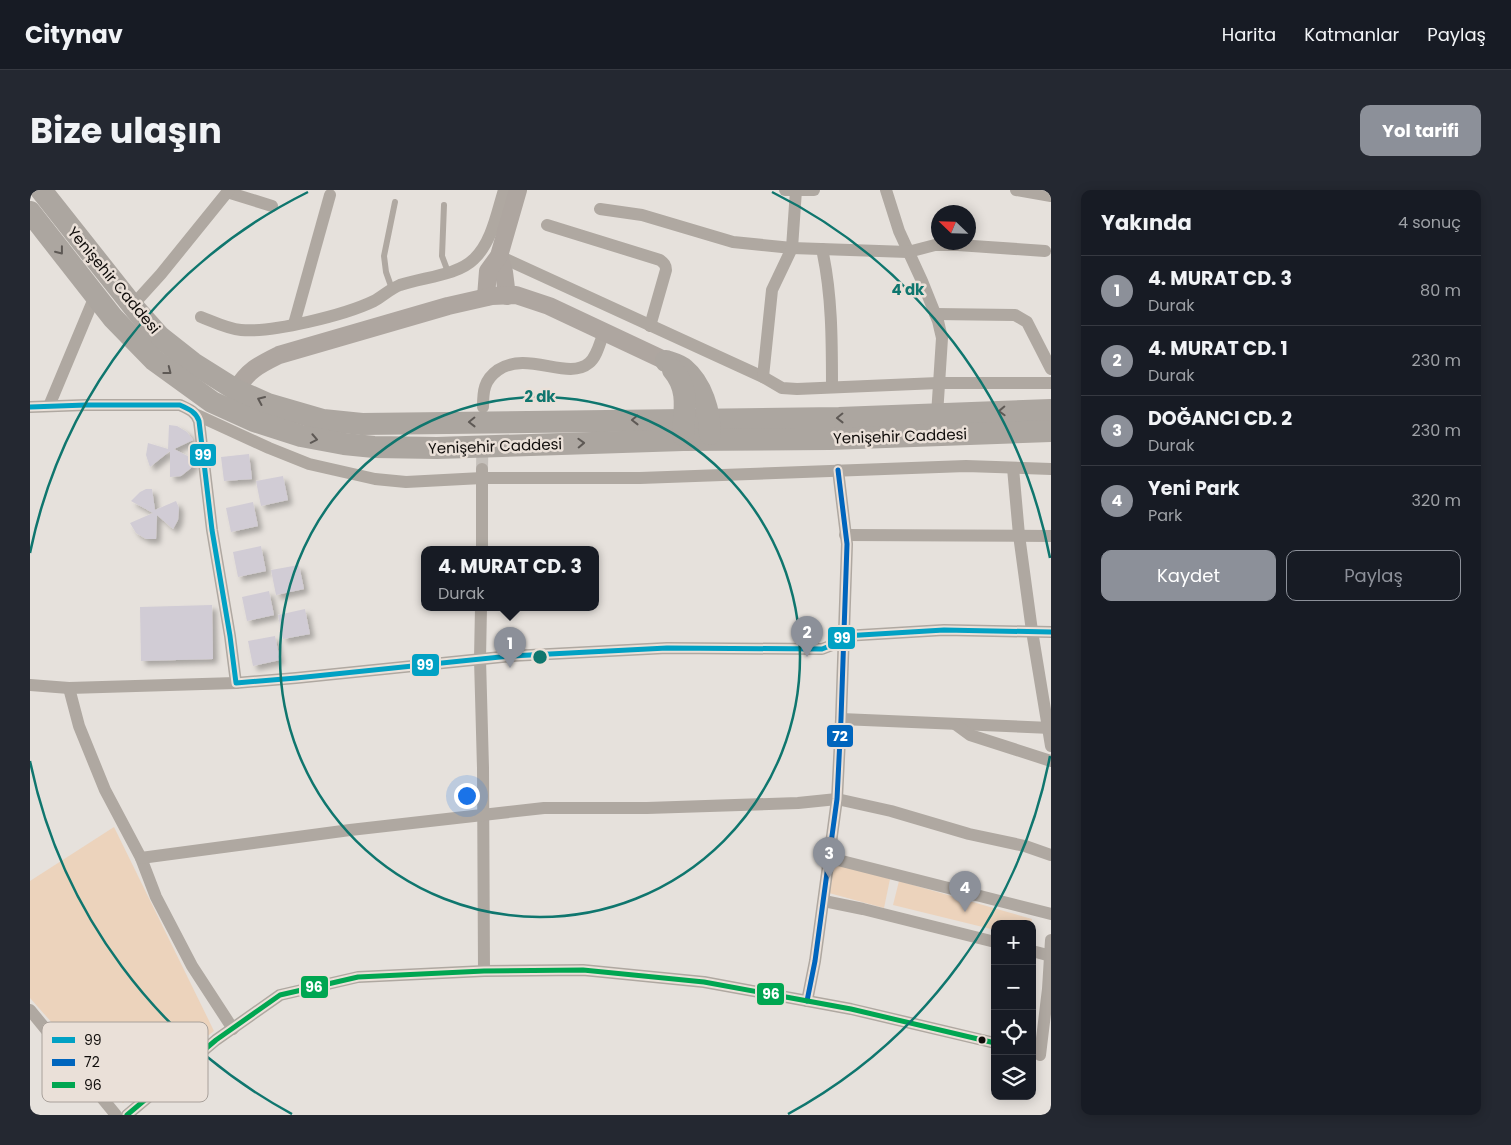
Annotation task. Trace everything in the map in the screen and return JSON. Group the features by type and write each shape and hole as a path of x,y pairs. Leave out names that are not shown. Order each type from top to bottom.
{"highway":[{"name":"Yenişehir Caddesi","path":"41,190 132,306 160,337 194,363 236,390 268,404 323,420 362,424 710,429 1051,410"},
{"name":"Yenişehir Caddesi","path":"30,212 112,318 154,360 212,402 254,422 301,436 344,444 437,448 683,429"},
{"path":"666,361 683,384 685,395 683,429"},
{"path":"666,361 683,367 690,376 700,392 710,429"},
{"name":"Yenişehir Caddesi","path":"710,429 830,439 1051,432"}],"street":[{"path":"201,317 240,330 272,328 294,324 358,307 376,300 392,289 466,265 483,248 504,190"},
{"path":"486,297 488,271 499,256 518,190"},
{"path":"785,190 814,190"},
{"path":"763,377 772,290 792,248 796,190"},
{"path":"886,190 908,252 935,314 942,338 937,415"},
{"path":"1016,190 1051,196"},
{"path":"132,306 228,191 272,206"},
{"path":"294,324 330,195"},
{"path":"600,209 642,216 733,242 792,248 908,252 935,245 1044,251"},
{"path":"547,225 664,262 666,270 650,326"},
{"path":"822,249 828,274 832,337 832,387"},
{"path":"499,256 504,272 507,296"},
{"path":"499,256 763,377 782,388 796,390 938,383 1051,383"},
{"path":"236,390 244,377 256,366 279,355 448,306 486,297 516,295 549,306 666,361"},
{"path":"49,406 95,296"},
{"path":"935,314 1015,315 1028,322 1051,369"},
{"path":"483,407 483,391 486,382 493,374 504,367 513,363 525,362 566,368 580,368 589,364 595,356 604,332"},
{"path":"30,407 180,405 197,415 269,448 309,464 375,479 406,482 482,473 640,478 966,466 1051,469"},
{"path":"197,415 212,530 236,682"},
{"path":"1013,468 1019,535 1032,631 1050,728 1051,746"},
{"path":"806,1001 815,961 837,799 847,544 838,470"},
{"path":"482,473 482,546"},
{"path":"845,535 1051,536"},
{"path":"481,611 484,971"},
{"path":"30,685 69,688 236,682 296,678 511,656 667,648 822,649 834,644 844,636 944,630 1051,632"},
{"path":"816,649 831,657 842,669"},
{"path":"69,688 79,726 91,759 141,858 156,897 192,966 233,1029"},
{"path":"841,719 1050,728"},
{"path":"954,724 970,734 1051,761"},
{"path":"141,858 483,814 544,808 647,808 798,803 837,799 891,811 969,834 1026,846 1051,855"},
{"path":"830,858 1051,914"},
{"path":"824,901 991,941"},
{"path":"1041,1056 1051,940"},
{"path":"1036,952 1051,955"},
{"path":"208,1047 280,995 358,977 484,971 583,970 704,982 851,1009 991,1042"},
{"path":"30,1010 42,1025"},
{"path":"105,1102 116,1115"},
{"path":"127,1115 142,1102"}],"lane":[{"path":"392,289 386,272 384,256 395,202"},
{"path":"444,205 442,256 448,272"}],"shaded area":[{"path":"114,827 214,1031 208,1036 208,1022 51,1022 30,998 30,881"},
{"path":"833,863 890,879 884,908 829,893"},
{"path":"899,881 1032,919 991,920 991,929 893,905"}],"building":[{"path":"169,425 177,426 187,432 193,440 174,449 195,460 191,468 181,476 170,477 170,451 150,467 146,455 148,443 168,449"},
{"path":"249,454 252,479 224,481 221,457"},
{"path":"283,476 288,500 261,506 256,481"},
{"path":"146,489 152,489 155,510 176,501 179,508 178,520 173,529 157,515 156,539 146,539 136,533 130,523 153,513 131,501"},
{"path":"253,502 258,526 231,532 226,508"},
{"path":"261,546 266,571 238,577 233,552"},
{"path":"299,565 304,589 276,595 271,570"},
{"path":"269,591 274,615 247,621 242,597"},
{"path":"212,605 213,659 141,661 140,607"},
{"path":"305,609 310,634 283,639 278,615"},
{"path":"275,636 280,660 253,666 248,641"}],"tunnel":[{"path":"482,469 483,417"}],"transit line":[{"name":"99","path":"30,407 180,405 196,415 199,421 212,530 236,683 511,656 667,648 822,649 835,644 844,636 944,630 1051,632"},
{"name":"72","path":"807,1001 815,961 837,799 847,544 838,470"},
{"name":"96","path":"208,1047 280,995 358,977 484,971 583,970 704,982 851,1009 991,1042"},
{"name":"96","path":"127,1115 142,1102"}],"place":[{"name":"4. MURAT CD. 1","path":"807,657"},
{"name":"4. MURAT CD. 3","path":"510,668"},
{"name":"DOĞANCI CD. 2","path":"829,878"},
{"name":"Yeni Park","path":"965,912"}]}
